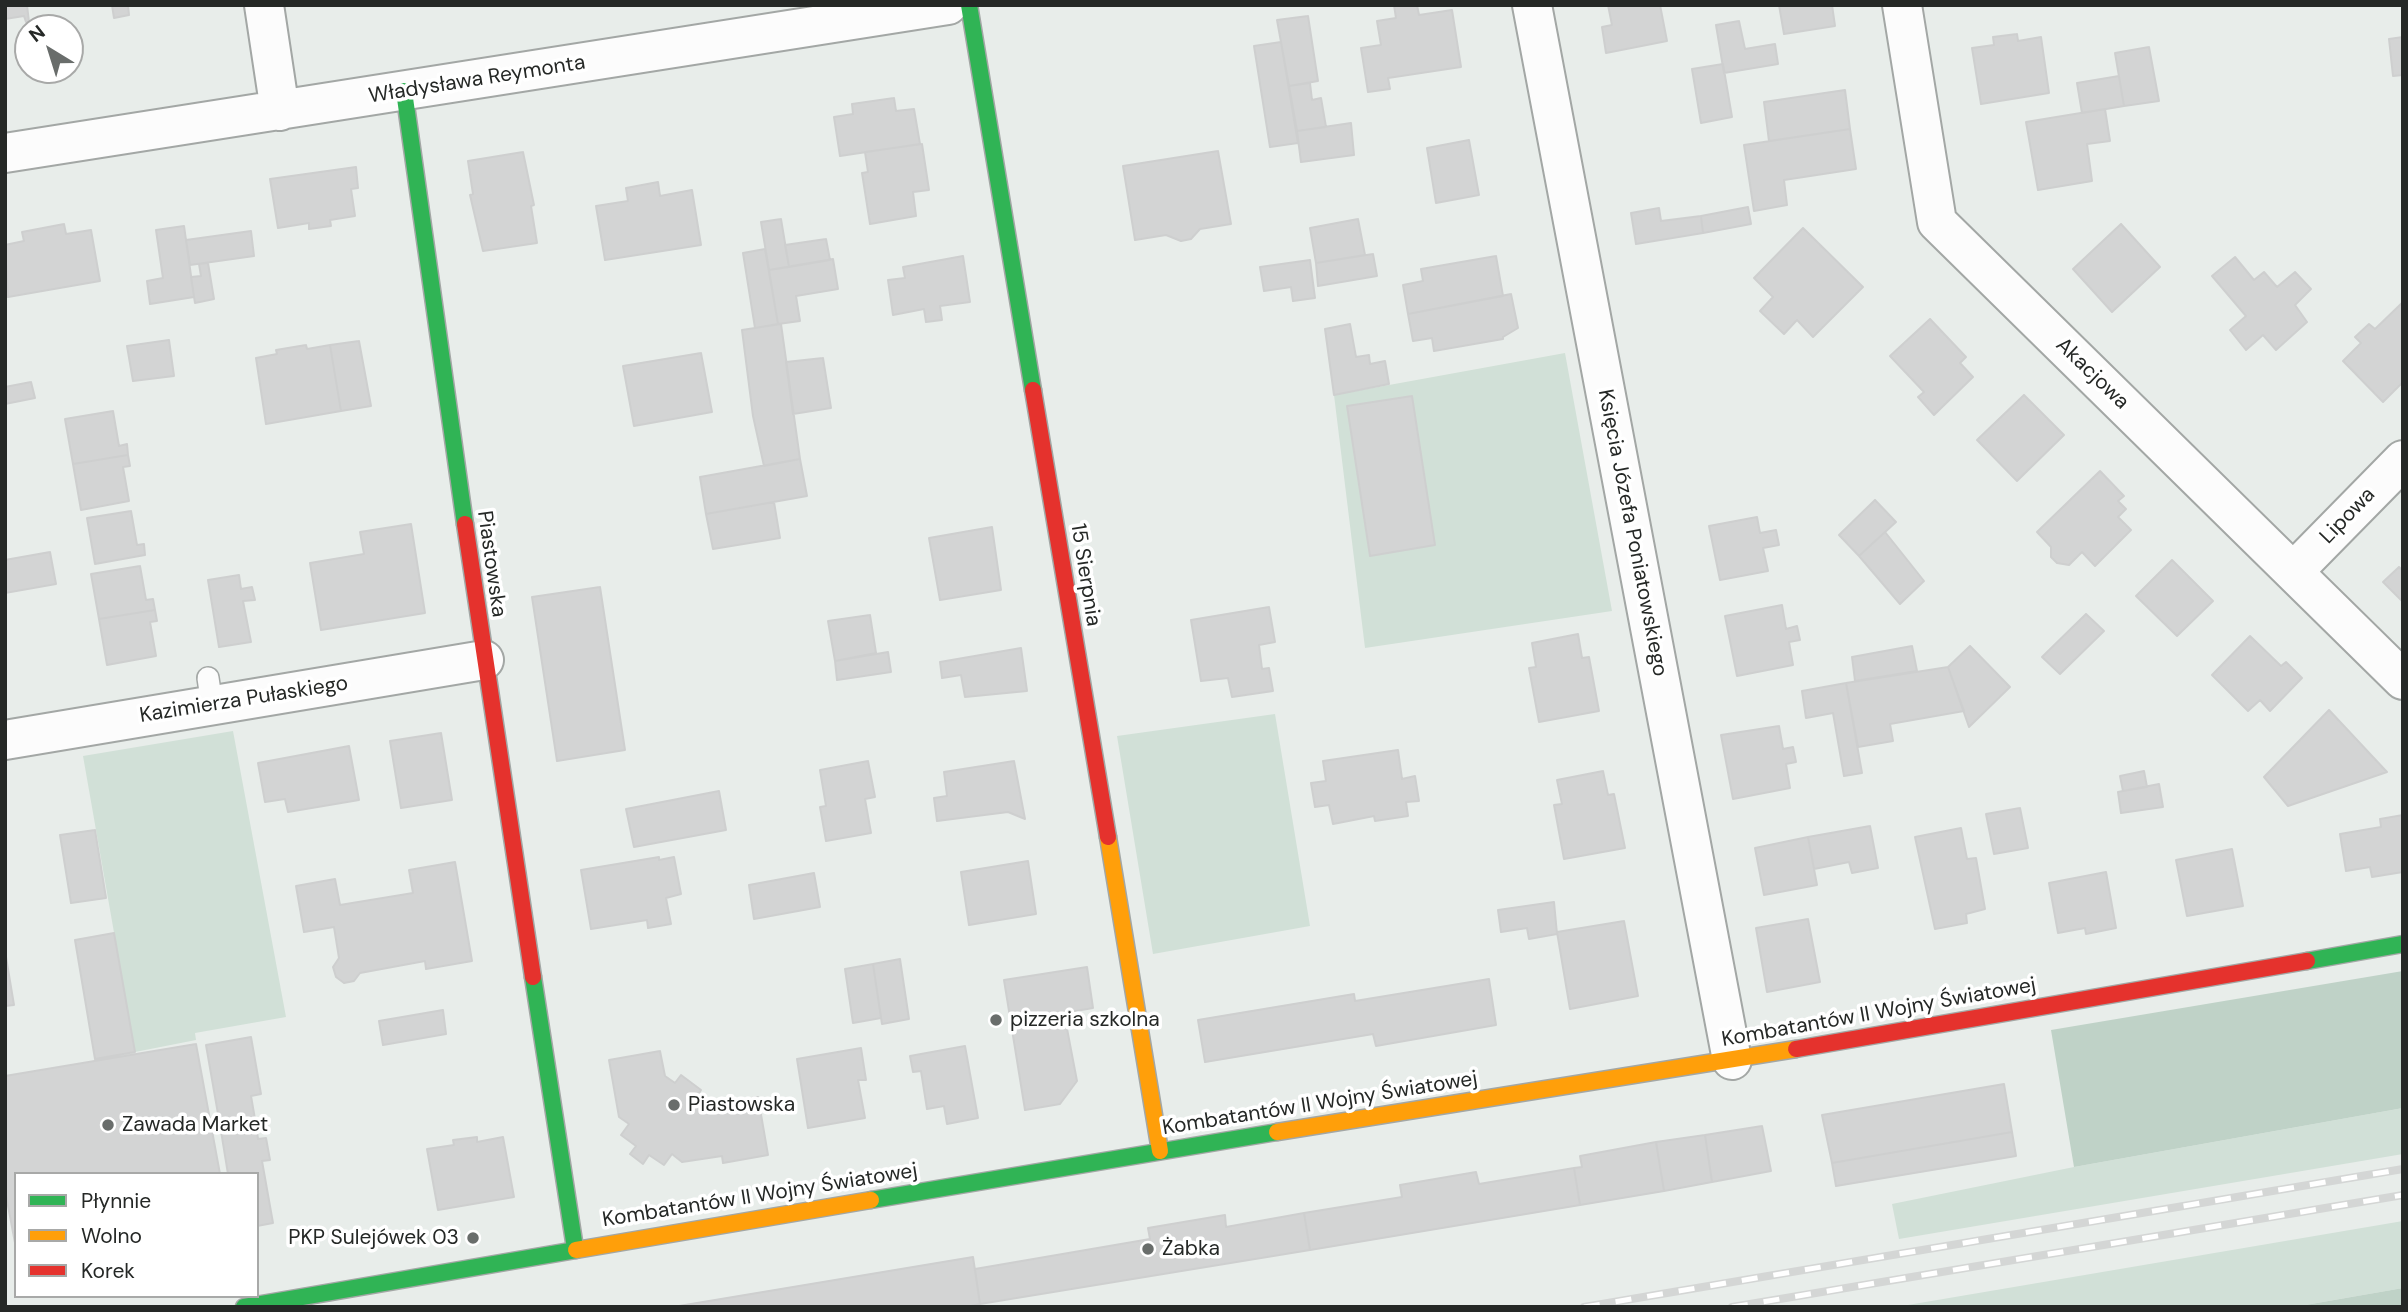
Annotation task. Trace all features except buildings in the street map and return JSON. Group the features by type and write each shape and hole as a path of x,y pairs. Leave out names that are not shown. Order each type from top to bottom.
{"street":[{"path":"264,5 280,111"},
{"name":"Władysława Reymonta","path":"5,153 404,91 780,18 948,5"},
{"name":"15 Sierpnia","path":"969,5 1160,1151"},
{"name":"Księcia Józefa Poniatowskiego","path":"1532,5 1732,1060"},
{"name":"Akacjowa","path":"1902,5 1937,222 2403,680"},
{"name":"Piastowska","path":"404,91 484,660 575,1248"},
{"name":"Lipowa","path":"2294,572 2403,460"},
{"name":"Kazimierza Pułaskiego","path":"5,740 210,692 484,660"},
{"name":"Kombatantów II Wojny Światowej","path":"244,1307 575,1248 1732,1060 2403,944"}],"shaded area":[{"path":"1565,353 1612,611 1365,648 1334,395"},
{"path":"1275,714 1310,926 1153,954 1117,736"},
{"path":"233,731 286,1017 195,1033 196,1040 135,1052 83,756"},
{"path":"2403,1108 2403,1154 1899,1239 1892,1204 2074,1167"},
{"path":"2403,1221 2403,1288 2294,1307 1896,1307"}],"green space":[{"path":"2403,971 2403,1108 2074,1167 2051,1030"},
{"path":"2403,1288 2403,1307 2294,1307"}],"railway":[{"path":"1584,1307 2403,1169"},
{"path":"1732,1307 2403,1195"}],"traffic: fast":[{"path":"969,5 1033,390"},
{"path":"404,91 465,524"},
{"path":"2307,961 2403,944"},
{"path":"533,977 575,1248"},
{"path":"871,1200 1277,1132"},
{"path":"244,1307 576,1250"}],"traffic: slow":[{"path":"1108,837 1160,1151"},
{"path":"1277,1132 1796,1049"},
{"path":"576,1250 871,1200"}],"traffic: jam":[{"path":"1033,390 1108,837"},
{"path":"465,524 533,977"},
{"path":"1796,1049 2307,961"}],"place":[{"name":"pizzeria szkolna","path":"996,1020"},
{"name":"Piastowska","path":"674,1105"},
{"name":"Zawada Market","path":"108,1125"},
{"name":"PKP Sulejówek 03","path":"473,1238"},
{"name":"Żabka","path":"1148,1249"}]}
